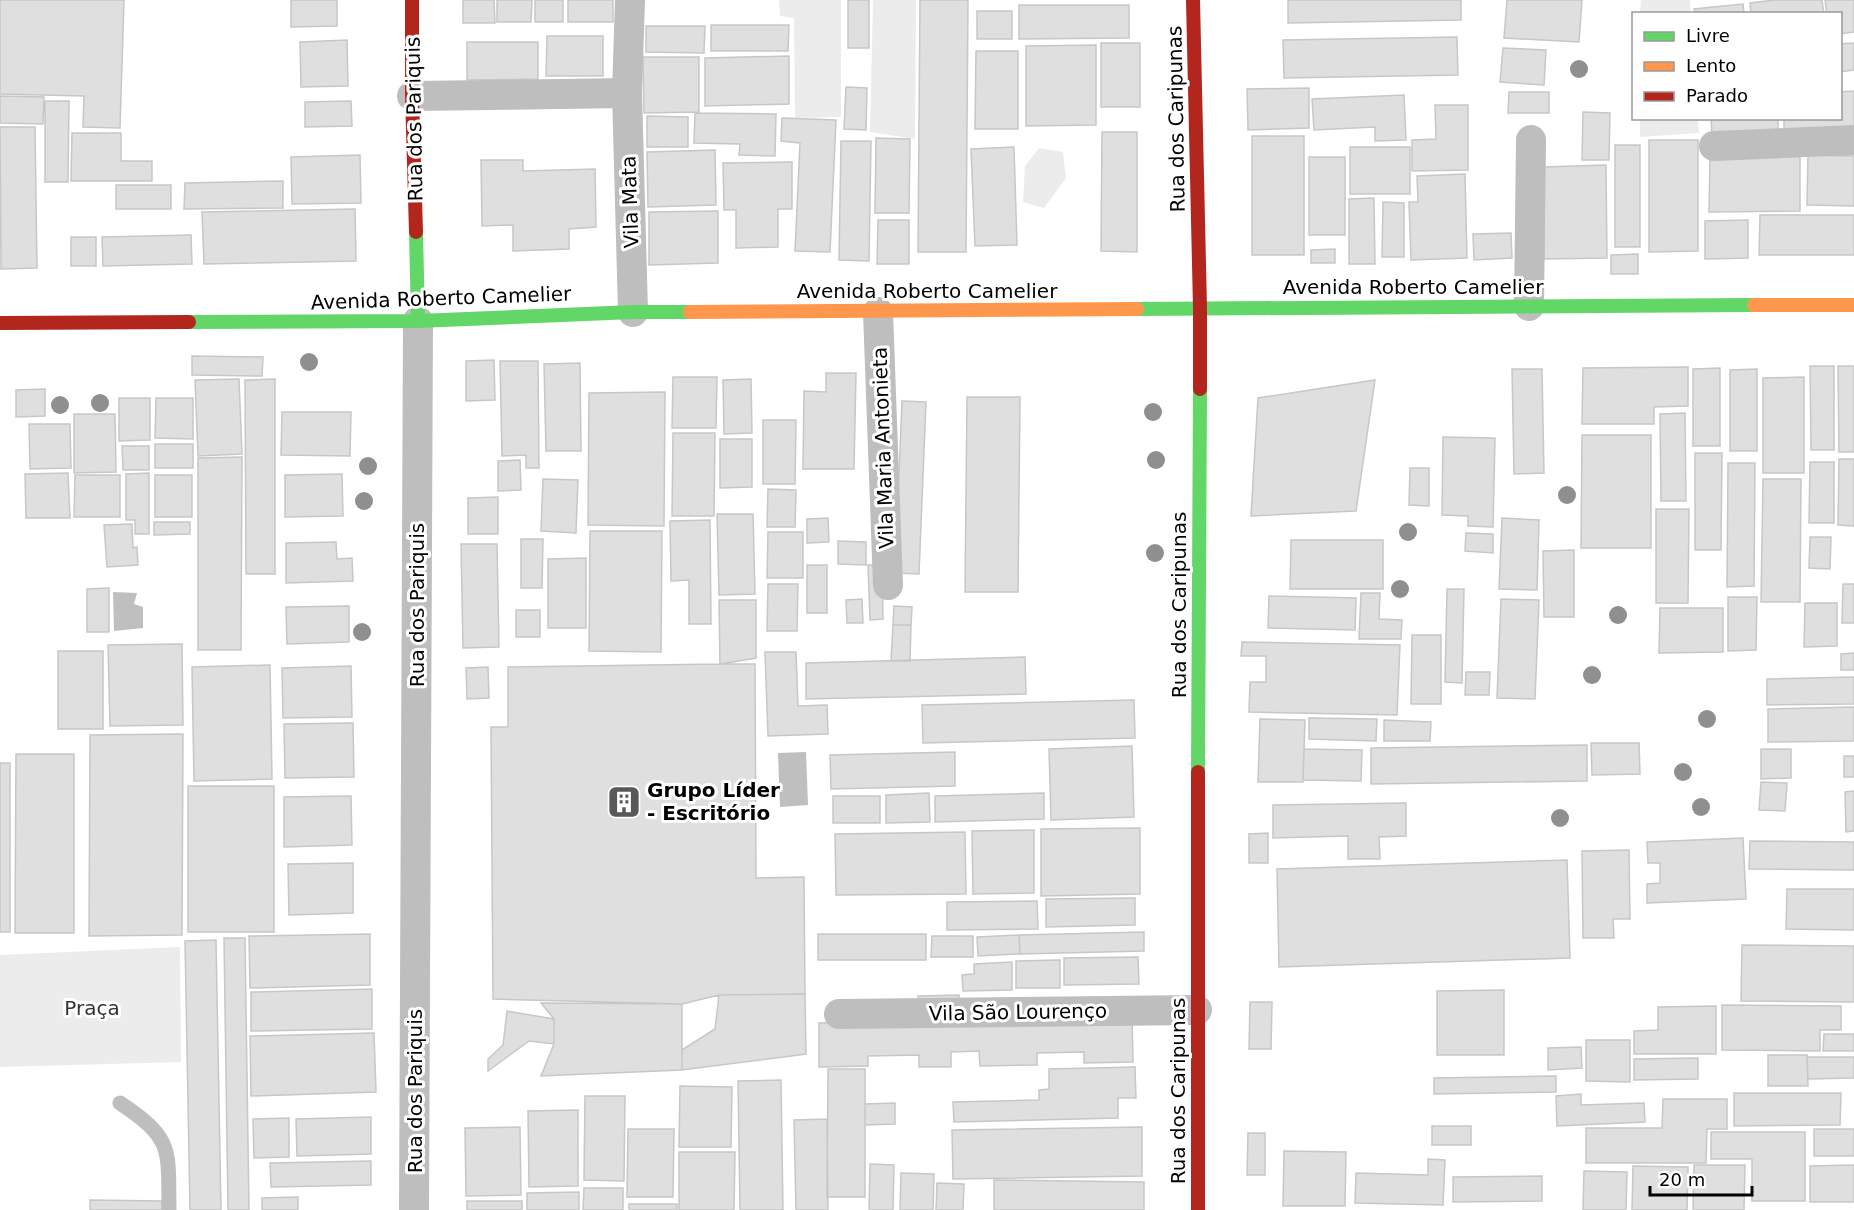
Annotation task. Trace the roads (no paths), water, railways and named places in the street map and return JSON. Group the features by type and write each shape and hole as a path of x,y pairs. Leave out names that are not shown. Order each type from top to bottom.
{"main road":[{"name":"Rua dos Pariquis","path":"412,0 418,321"},
{"name":"Rua dos Caripunas","path":"1193,0 1200,308 1198,1210"},
{"name":"Avenida Roberto Camelier","path":"0,323 418,321 633,312 1854,304"}],"street":[{"name":"Vila Mata","path":"630,0 627,93 633,312"},
{"path":"412,96 627,93"},
{"path":"1714,146 1854,140"},
{"path":"1529,306 1531,141"},
{"name":"Vila Maria Antonieta","path":"878,312 888,585"},
{"name":"Rua dos Pariquis","path":"414,1210 418,321"},
{"name":"Vila São Lourenço","path":"839,1014 1197,1010"}],"lane":[{"path":"120,1103 146,1121 162,1139 168,1155 169,1210"}],"place":[{"name":"Grupo Líder - Escritório","path":"624,802"}],"park label":[{"name":"Praça","path":"92,1008"}]}
